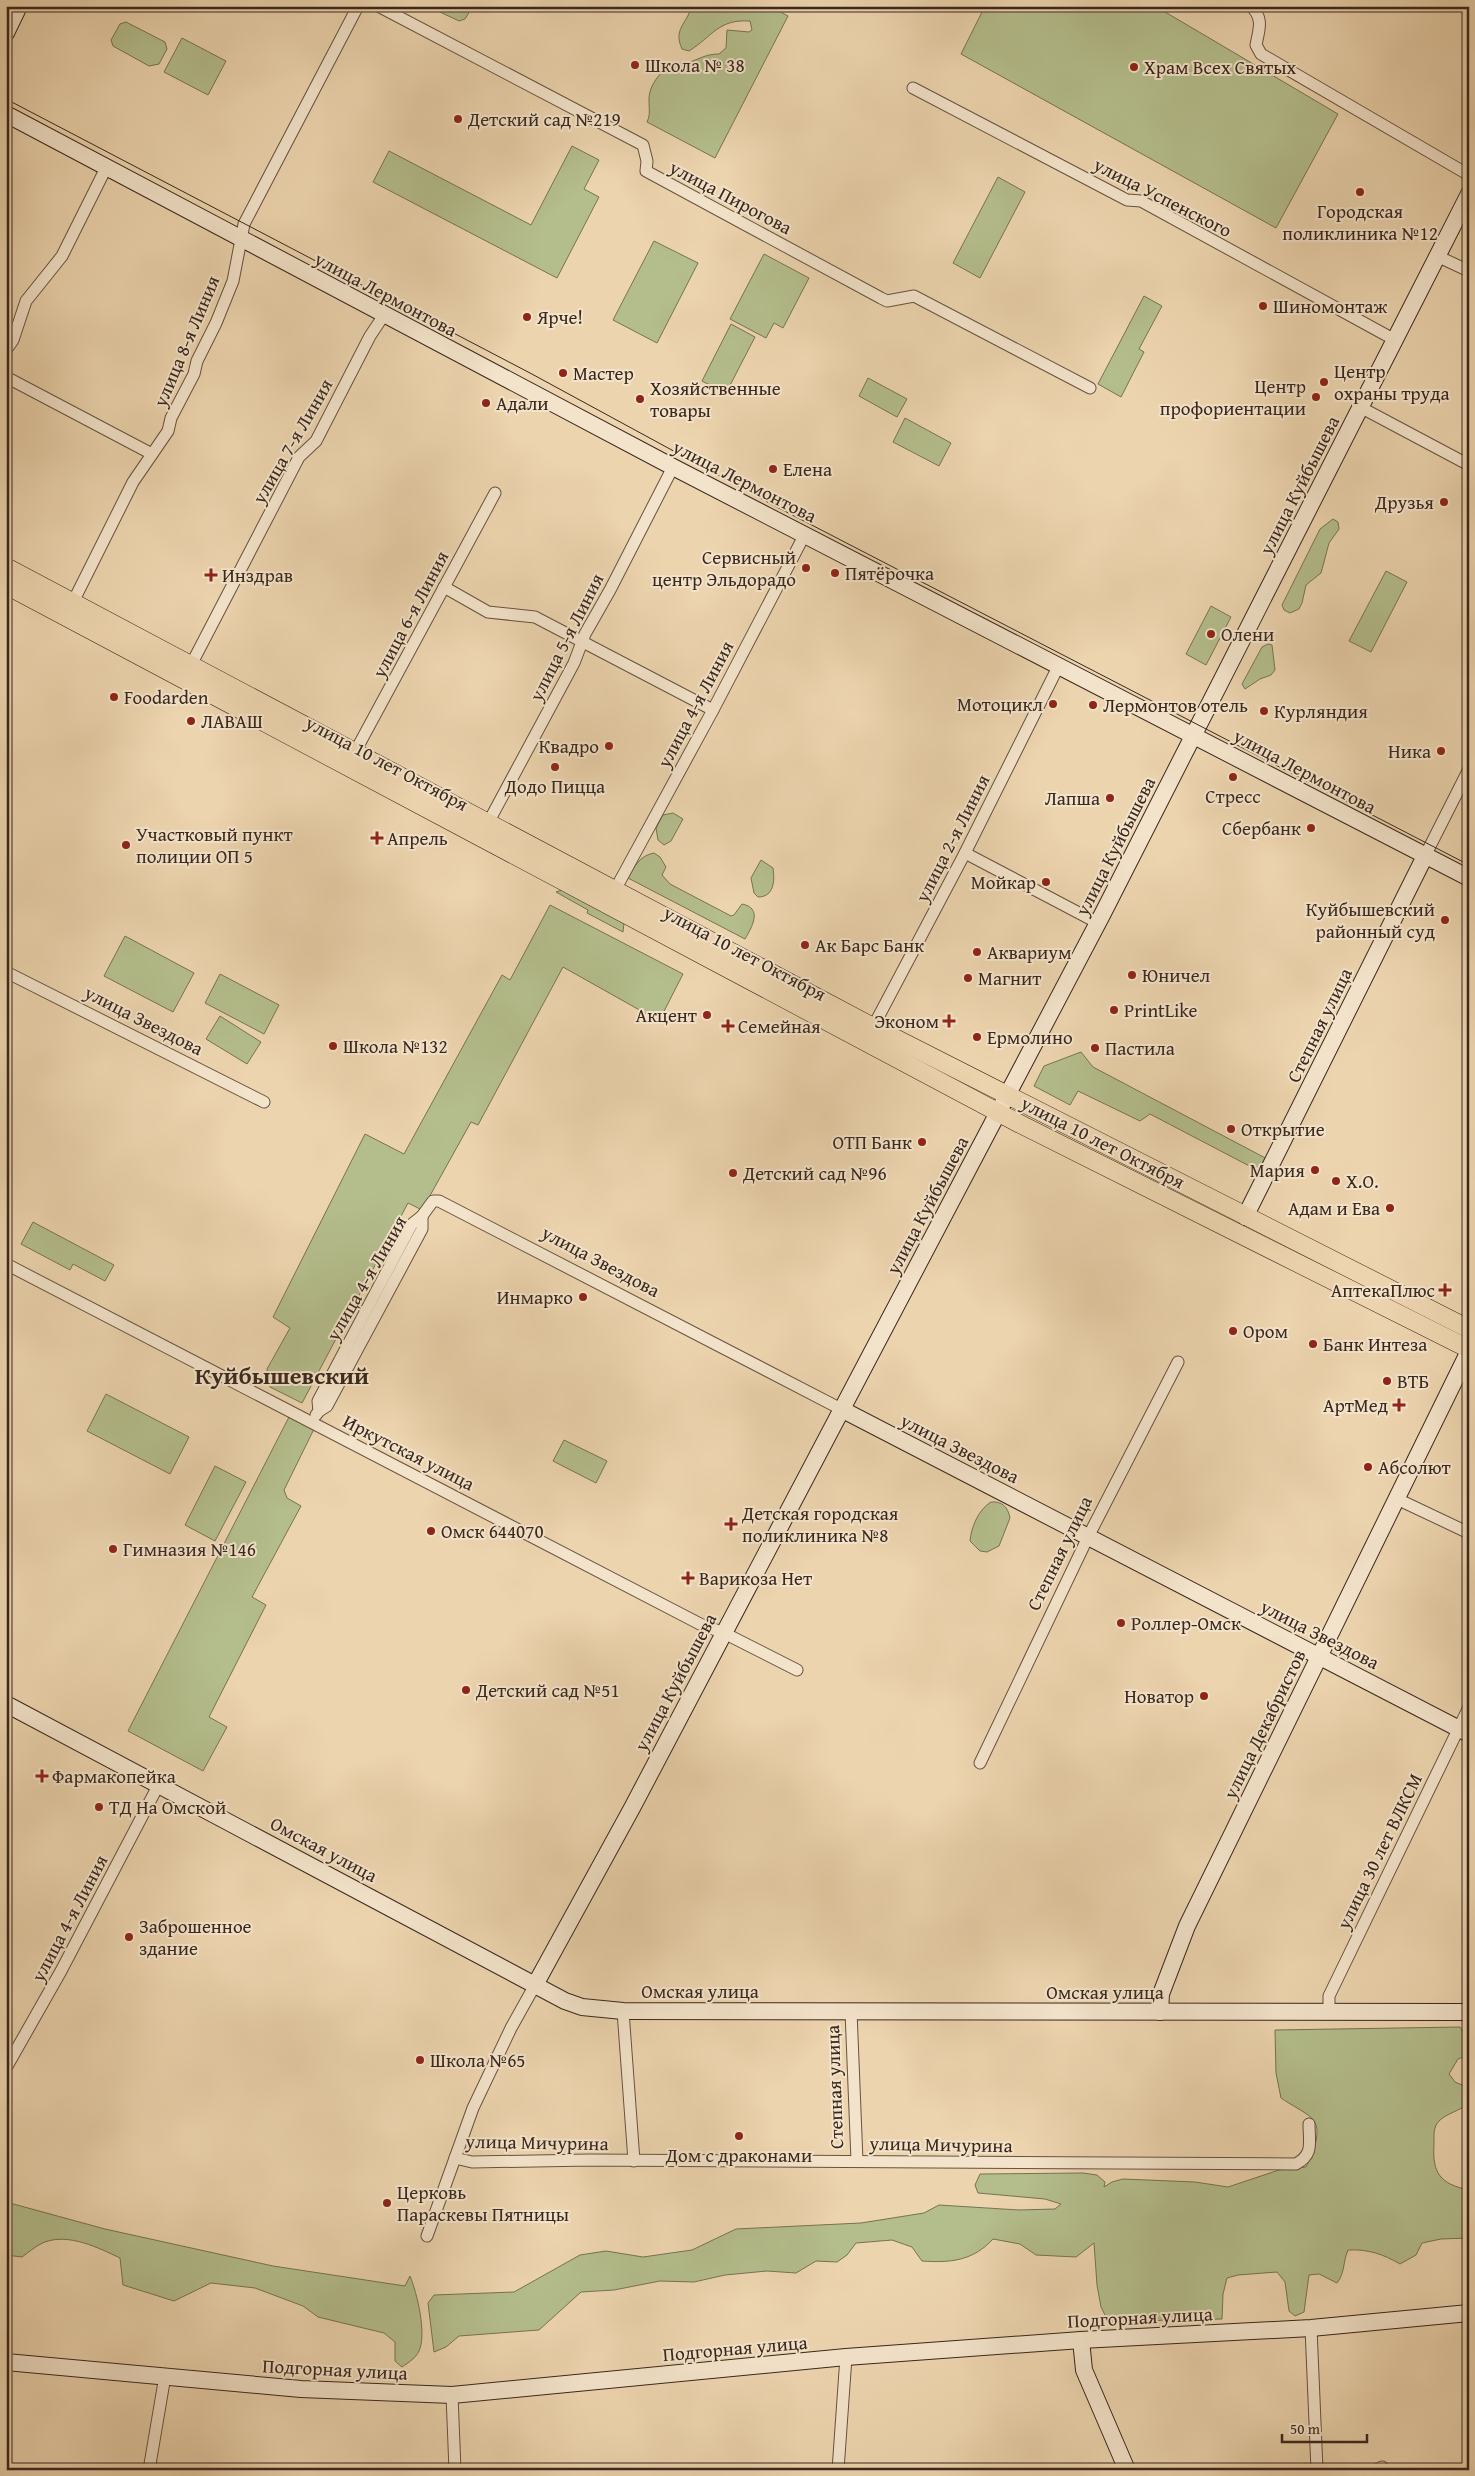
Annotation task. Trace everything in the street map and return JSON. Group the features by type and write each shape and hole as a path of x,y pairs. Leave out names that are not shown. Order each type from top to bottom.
{"main road":[{"path":"6,33 19,6"},
{"name":"улица Лермонтова","path":"6,114 240,240 1469,878"},
{"name":"улица Куйбышева","path":"535,1985 724,1633 1098,923 1195,736 1469,194"},
{"name":"улица 10 лет Октября","path":"6,567 1007,1096 1469,1329"},
{"name":"улица 10 лет Октября","path":"6,585 998,1112 1469,1350"},
{"name":"Степная улица","path":"1245,1217 1424,856"},
{"name":"улица Декабристов","path":"1160,2012 1164,1986 1187,1926 1469,1350"},
{"name":"улица Звездова","path":"841,1409 1464,1731"},
{"name":"Омская улица","path":"6,1704 564,2001 582,2007 623,2011 1469,2012"},
{"name":"Подгорная улица","path":"6,2362 301,2389 452,2395 846,2357 1081,2340 1311,2328 1469,2313"},
{"path":"1081,2340 1084,2370 1124,2469"}],"street":[{"name":"улица 8-я Линия","path":"72,602 133,482 168,432 172,418 194,374 197,361 216,323 232,281 244,224 358,6"},
{"name":"улица Пирогова","path":"378,6 643,145 647,161 646,170 881,298 887,301 914,296 1090,388"},
{"path":"1251,6 1259,15 1261,26 1256,45 1261,54 1469,175"},
{"name":"улица Успенского","path":"914,88 1127,200 1141,201 1395,340"},
{"path":"6,350 12,340 26,301 62,256 106,168"},
{"path":"1437,256 1469,271"},
{"name":"улица 7-я Линия","path":"191,665 298,457 316,441 370,336 384,315"},
{"path":"6,377 152,454"},
{"path":"1360,407 1469,465"},
{"name":"улица 5-я Линия","path":"488,823 574,663 581,643 673,466"},
{"name":"улица 6-я Линия","path":"355,752 495,493"},
{"name":"улица 4-я Линия","path":"615,890 713,710 805,534"},
{"path":"444,586 488,612 535,617 581,643 713,710"},
{"name":"улица 2-я Линия","path":"873,1026 965,853 1059,665"},
{"name":"Степная улица","path":"1424,856 1469,769"},
{"path":"965,853 1098,923"},
{"name":"улица Звездова","path":"6,972 264,1102"},
{"name":"улица 4-я Линия","path":"313,1422 319,1411 318,1401 412,1224 422,1216 433,1201"},
{"name":"улица Звездова","path":"433,1201 440,1201 464,1213 841,1409"},
{"name":"Иркутская улица","path":"6,1264 700,1624 724,1633 797,1670"},
{"name":"Степная улица","path":"980,1763 1088,1536 1178,1362"},
{"path":"1396,1498 1469,1534"},
{"name":"улица 30 лет ВЛКСМ","path":"1329,2012 1329,1996 1464,1731 1469,1707"},
{"name":"улица 4-я Линия","path":"6,2068 66,1963 159,1784"},
{"name":"улица Куйбышева","path":"427,2236 473,2108 511,2028 535,1985"},
{"path":"623,2011 634,2161"},
{"name":"Степная улица","path":"851,2011 857,2161"},
{"name":"улица Мичурина","path":"455,2158 472,2162 857,2161 1296,2164 1306,2158 1309,2152 1309,2124"},
{"path":"1311,2328 1317,2470"},
{"path":"838,2470 846,2357"},
{"path":"149,2470 165,2376"},
{"path":"452,2395 455,2470"}],"green space":[{"path":"436,6 473,6 465,19 459,21 440,12"},
{"path":"692,6 769,6 788,16 715,158 647,122 651,88 666,68 676,63 688,63 707,55 719,54 726,48 727,30 749,32 752,30 750,21 730,23 716,30 689,51 682,49 679,37 681,27"},
{"path":"985,6 1155,6 1338,114 1276,228 961,54"},
{"path":"126,22 165,42 167,49 159,64 149,66 113,46 111,40 120,24"},
{"path":"182,38 226,61 208,95 164,72"},
{"path":"572,146 599,160 584,189 599,197 557,278 373,182 389,151 531,225"},
{"path":"998,177 1025,192 980,278 953,263"},
{"path":"654,241 698,263 657,343 613,320"},
{"path":"764,254 809,278 783,328 774,323 766,338 730,319"},
{"path":"1144,296 1162,306 1139,349 1144,352 1121,397 1098,384"},
{"path":"731,324 755,337 726,393 702,381"},
{"path":"868,378 907,399 897,417 859,396"},
{"path":"905,418 951,443 939,466 893,442"},
{"path":"1333,519 1338,522 1339,529 1329,543 1321,573 1306,585 1299,609 1290,613 1284,610 1282,605 1320,529"},
{"path":"1386,571 1407,582 1371,652 1349,641"},
{"path":"1211,606 1231,617 1206,665 1186,654"},
{"path":"1268,644 1272,645 1275,670 1271,675 1260,679 1245,689 1242,684 1262,647"},
{"path":"673,813 683,819 671,841 664,845 658,840 656,828 663,815"},
{"path":"654,853 660,857 666,867 662,875 670,884 731,916 734,915 742,904 752,909 754,914 753,924 745,939 628,878 641,859"},
{"path":"761,860 773,868 774,878 770,891 758,897 754,893 751,878"},
{"path":"562,890 624,923 623,932 587,913 588,910 556,892"},
{"path":"550,905 683,974 659,1021 563,967 478,1125 471,1122 422,1210 408,1203 302,1403 270,1387 267,1369 290,1328 273,1317 365,1134 404,1154 502,975 510,980"},
{"path":"125,936 194,973 173,1012 104,976"},
{"path":"220,974 279,1005 264,1034 205,1003"},
{"path":"220,1016 261,1042 247,1064 206,1039"},
{"path":"1081,1052 1093,1067 1271,1161 1257,1170 1150,1114 1140,1121 1078,1091 1070,1105 1034,1086 1044,1066"},
{"path":"33,1222 114,1265 105,1281 73,1264 70,1270 21,1244"},
{"path":"106,1394 189,1437 170,1474 87,1431"},
{"path":"289,1417 314,1429 284,1490 287,1498 301,1506 252,1597 266,1605 209,1717 227,1727 203,1771 128,1731"},
{"path":"564,1440 607,1461 596,1483 553,1461"},
{"path":"215,1466 246,1482 215,1541 185,1525"},
{"path":"991,1502 1004,1505 1010,1518 999,1546 987,1552 980,1551 970,1541 971,1536 979,1514"},
{"path":"1460,2027 1469,2041 1469,2055 1458,2059 1449,2074 1455,2082 1469,2088 1469,2103 1442,2118 1437,2123 1434,2132 1434,2154 1440,2176 1451,2184 1469,2190 1469,2238 1441,2239 1422,2243 1416,2255 1400,2264 1388,2257 1375,2253 1362,2250 1348,2250 1337,2283 1319,2274 1309,2275 1304,2312 1295,2316 1289,2311 1285,2282 1277,2272 1238,2275 1227,2278 1223,2294 1222,2319 1163,2320 1123,2325 1108,2321 1101,2307 1097,2285 1094,2243 1076,2257 1036,2255 1020,2244 993,2239 969,2256 951,2261 932,2262 922,2261 912,2247 892,2240 856,2243 847,2255 837,2262 816,2261 796,2273 767,2271 725,2275 694,2282 660,2281 614,2290 581,2292 539,2330 459,2336 446,2347 434,2352 428,2303 434,2295 514,2292 580,2255 606,2251 643,2257 692,2250 736,2229 861,2223 924,2213 939,2205 1019,2210 1055,2209 1061,2204 1045,2199 978,2193 975,2185 980,2174 1083,2173 1097,2175 1105,2182 1104,2187 1112,2182 1123,2179 1195,2182 1228,2187 1279,2170 1306,2167 1317,2138 1316,2126 1308,2115 1281,2098 1276,2073 1275,2030"},
{"path":"6,2202 105,2229 273,2266 405,2286 410,2276 422,2324 419,2351 414,2358 402,2367 395,2361 395,2342 384,2333 318,2317 303,2306 255,2288 211,2283 174,2301 123,2285 120,2258 74,2240 64,2239 45,2242 22,2257 6,2255"}],"tram line":[{"path":"6,99 530,373 773,505 1469,865"}],"place":[{"name":"Школа № 38","path":"635,65"},
{"name":"Храм Всех Святых","path":"1134,67"},
{"name":"Детский сад №219","path":"458,119"},
{"name":"Городская поликлиника №12","path":"1360,192"},
{"name":"Шиномонтаж","path":"1263,306"},
{"name":"Ярче!","path":"527,317"},
{"name":"Мастер","path":"563,373"},
{"name":"Центр охраны труда","path":"1324,382"},
{"name":"Центр профориентации","path":"1316,397"},
{"name":"Хозяйственные товары","path":"640,399"},
{"name":"Адали","path":"486,403"},
{"name":"Елена","path":"773,469"},
{"name":"Друзья","path":"1444,502"},
{"name":"Сервисный центр Эльдорадо","path":"806,568"},
{"name":"Пятёрочка","path":"835,573"},
{"name":"Инздрав","path":"211,575"},
{"name":"Олени","path":"1211,634"},
{"name":"Foodarden","path":"114,697"},
{"name":"Мотоцикл","path":"1053,704"},
{"name":"Лермонтов отель","path":"1093,705"},
{"name":"Курляндия","path":"1264,711"},
{"name":"ЛАВАШ","path":"191,721"},
{"name":"Квадро","path":"609,746"},
{"name":"Ника","path":"1441,751"},
{"name":"Додо Пицца","path":"555,767"},
{"name":"Стресс","path":"1233,777"},
{"name":"Лапша","path":"1110,798"},
{"name":"Сбербанк","path":"1311,828"},
{"name":"Апрель","path":"377,838"},
{"name":"Участковый пункт полиции ОП 5","path":"126,845"},
{"name":"Мойкар","path":"1046,882"},
{"name":"Куйбышевский районный суд","path":"1445,920"},
{"name":"Ак Барс Банк","path":"805,945"},
{"name":"Аквариум","path":"977,952"},
{"name":"Юничел","path":"1132,975"},
{"name":"Магнит","path":"968,978"},
{"name":"PrintLike","path":"1114,1010"},
{"name":"Акцент","path":"707,1015"},
{"name":"Эконом","path":"949,1021"},
{"name":"Семейная","path":"728,1026"},
{"name":"Ермолино","path":"977,1037"},
{"name":"Школа №132","path":"333,1046"},
{"name":"Пастила","path":"1095,1048"},
{"name":"Открытие","path":"1231,1129"},
{"name":"ОТП Банк","path":"922,1142"},
{"name":"Мария","path":"1315,1170"},
{"name":"Детский сад №96","path":"733,1173"},
{"name":"X.O.","path":"1336,1181"},
{"name":"Адам и Ева","path":"1390,1208"},
{"name":"АптекаПлюс","path":"1445,1290"},
{"name":"Инмарко","path":"583,1297"},
{"name":"Ором","path":"1233,1331"},
{"name":"Банк Интеза","path":"1313,1344"},
{"name":"ВТБ","path":"1387,1381"},
{"name":"АртМед","path":"1399,1405"},
{"name":"Абсолют","path":"1368,1467"},
{"name":"Детская городская поликлиника №8","path":"731,1524"},
{"name":"Омск 644070","path":"431,1531"},
{"name":"Гимназия №146","path":"113,1549"},
{"name":"Варикоза Нет","path":"688,1578"},
{"name":"Роллер-Омск","path":"1121,1623"},
{"name":"Детский сад №51","path":"466,1690"},
{"name":"Новатор","path":"1204,1696"},
{"name":"Фармакопейка","path":"42,1776"},
{"name":"ТД На Омской","path":"99,1807"},
{"name":"Заброшенное здание","path":"129,1937"},
{"name":"Школа №65","path":"420,2060"},
{"name":"Дом с драконами","path":"739,2136"},
{"name":"Церковь Параскевы Пятницы","path":"387,2203"}],"district":[{"name":"Куйбышевский","path":"282,1375"}]}
